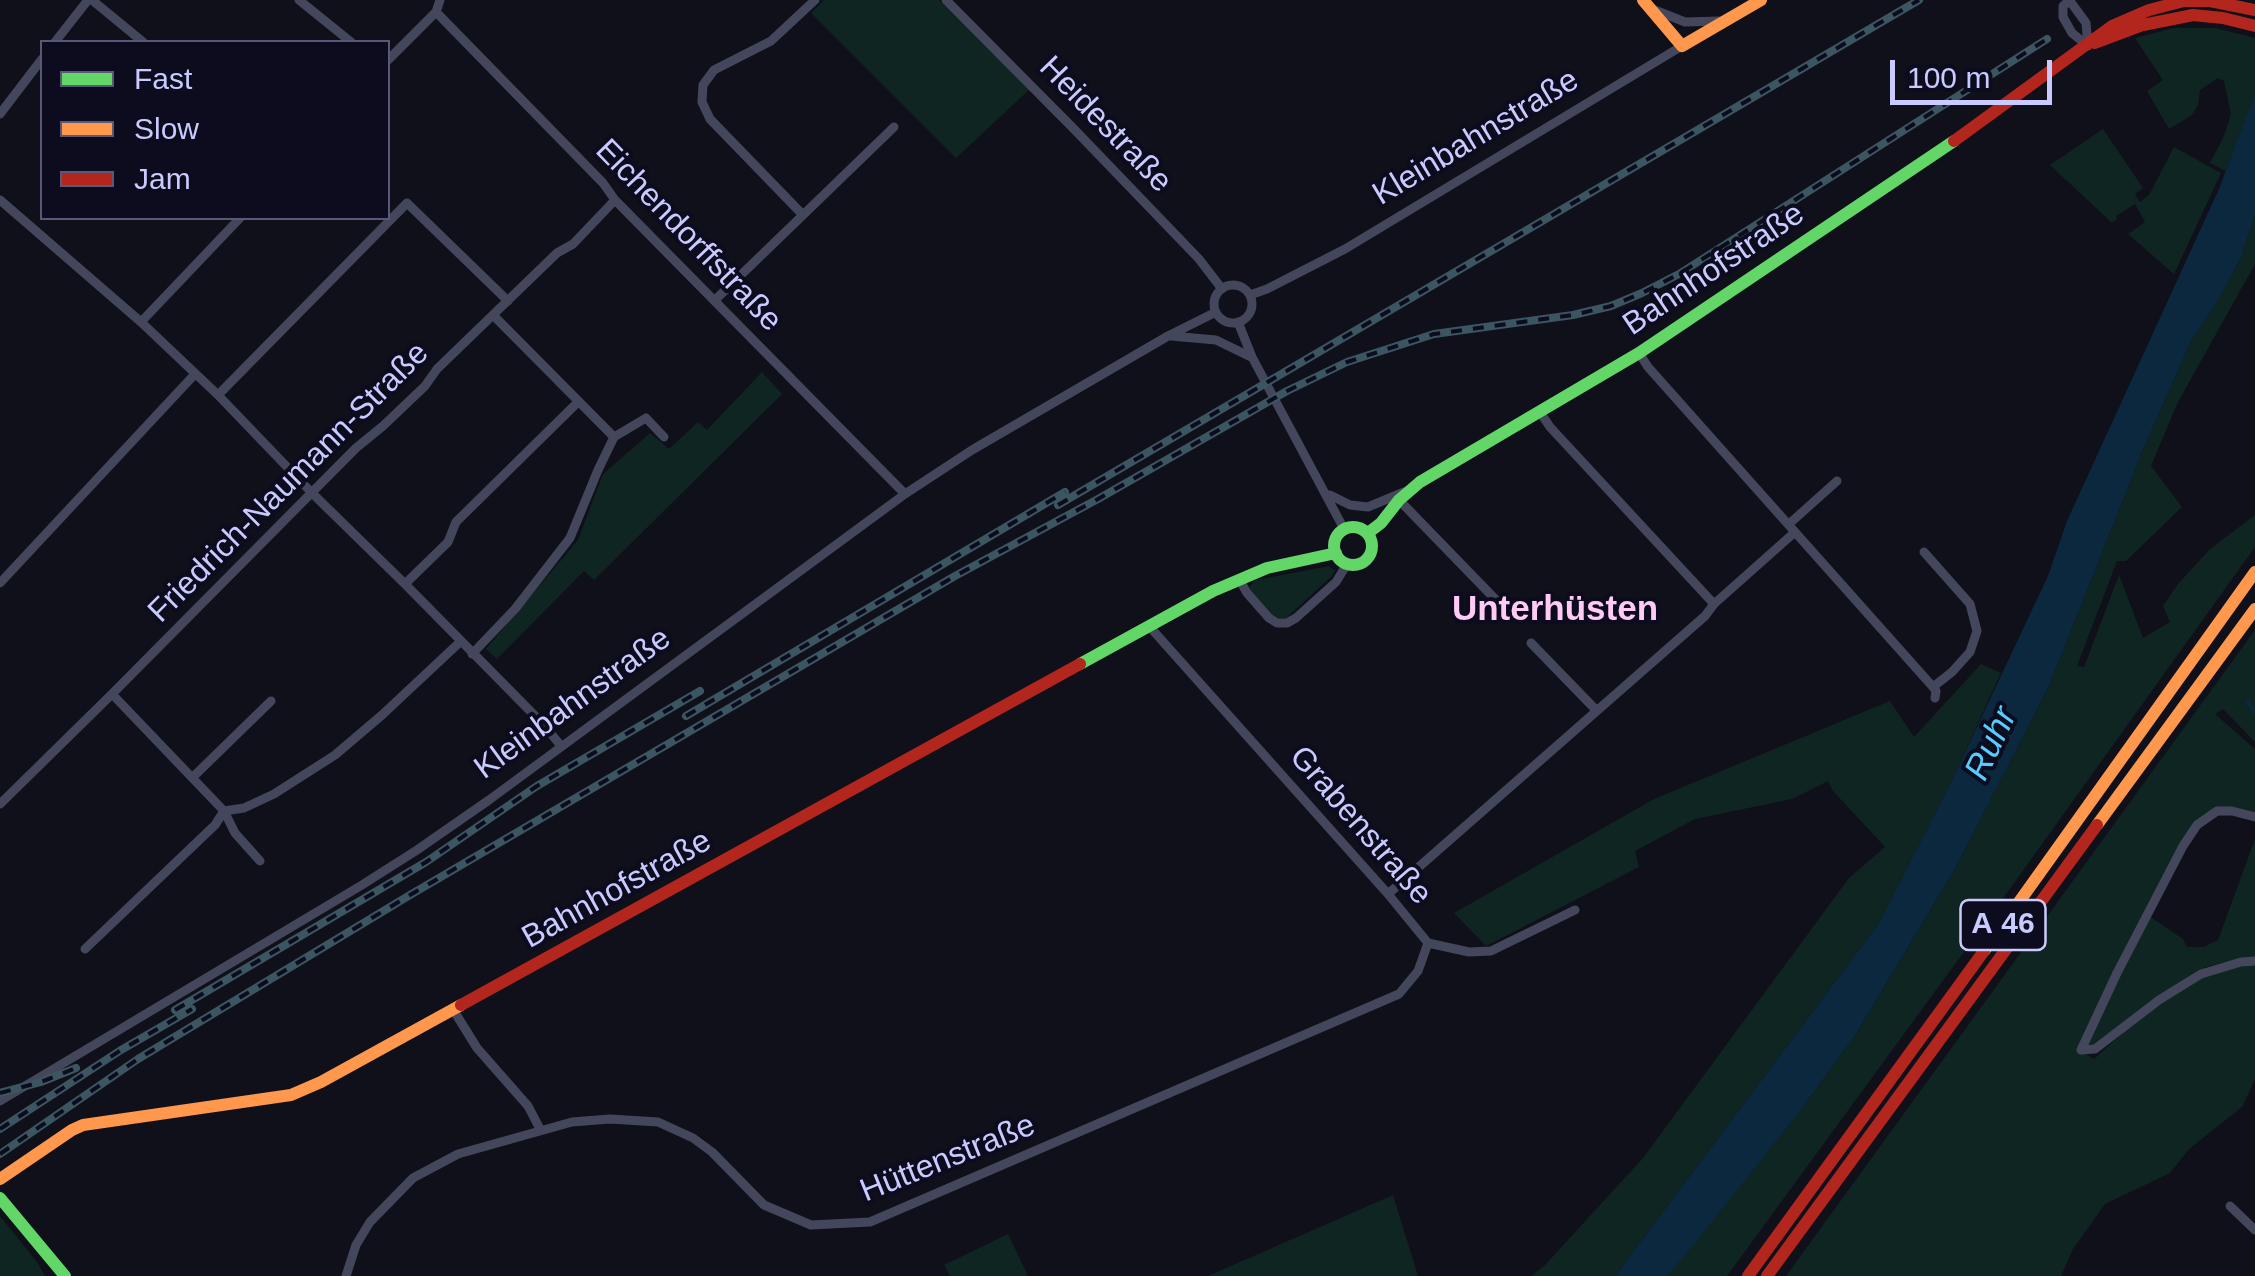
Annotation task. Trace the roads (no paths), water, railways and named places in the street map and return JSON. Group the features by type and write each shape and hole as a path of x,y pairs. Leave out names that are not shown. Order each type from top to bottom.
{"main road":[{"name":"Kleinbahnstraße","path":"1682,46 1761,0"},
{"path":"2198,15 2200,0"},
{"name":"Bahnhofstraße","path":"1347,564 1357,565 1368,558 1373,546 1368,533 1404,495 1434,472 1638,353 1990,117 2105,30 2149,10 2184,1 2210,1 2255,10"},
{"path":"2184,1 2198,15 2255,26"},
{"path":"1646,4 1682,46"},
{"name":"Bahnhofstraße","path":"2088,46 2143,25 2198,15"},
{"path":"1347,564 1336,553 1336,536 1353,526 1368,533"},
{"name":"Bahnhofstraße","path":"0,1179 83,1125 291,1095 321,1082 1238,579 1267,568 1336,553"},
{"name":"A 46","path":"1748,1276 2255,572"},
{"name":"A 46","path":"1767,1276 2255,609"},
{"path":"0,1198 65,1276"}],"street":[{"path":"57,40 90,0 140,40"},
{"path":"299,0 349,40"},
{"path":"390,58 436,12 440,0"},
{"path":"802,215 710,119 701,95 714,70 771,41 815,0"},
{"name":"Heidestraße","path":"946,0 1086,141 1222,288"},
{"path":"2068,2 2086,23 2088,46 2072,33 2063,17 2068,2"},
{"path":"1646,4 1685,22 1726,20"},
{"name":"Eichendorffstraße","path":"436,12 905,494"},
{"name":"Kleinbahnstraße","path":"1250,295 1345,249 1682,46"},
{"path":"0,114 40,62"},
{"path":"715,300 894,127"},
{"path":"0,200 141,322 218,395 544,724 561,746"},
{"name":"Friedrich-Naumann-Straße","path":"0,804 356,448 615,200"},
{"path":"390,219 407,202 508,301"},
{"path":"141,322 238,220"},
{"path":"218,395 389,220"},
{"path":"1236,286 1250,295 1250,314 1238,322 1222,320 1216,312 1214,302 1222,288 1236,286"},
{"name":"Kleinbahnstraße","path":"0,1101 362,886 475,810 905,494 972,450 1216,312"},
{"path":"492,315 614,437"},
{"path":"1238,322 1252,358 1344,529"},
{"path":"1168,336 1216,340 1252,358"},
{"path":"1638,353 1934,692 1970,652 1977,631 1970,604 1924,552"},
{"path":"0,583 195,374"},
{"path":"405,584 448,542 456,522 578,402"},
{"path":"1540,412 1714,604"},
{"path":"472,654 514,609 570,538 614,437 646,418 664,438"},
{"path":"1388,894 1705,616 1837,482"},
{"path":"1327,494 1350,505 1368,507 1404,495 1496,600"},
{"name":"Bahnhofstraße","path":"1238,579 1269,618 1276,623 1287,622 1336,582 1347,564"},
{"name":"Grabenstraße","path":"1150,626 1428,943 1469,952 1492,952 1575,910"},
{"path":"85,949 224,811 244,808 274,794 335,755 460,642"},
{"path":"1531,643 1596,712"},
{"path":"112,694 224,811 235,833 260,861"},
{"path":"193,777 271,701"},
{"path":"2255,817 2217,811 2196,824 2117,973 2082,1050 2100,1046 2190,980 2255,960"},
{"name":"Hüttenstraße","path":"346,1276 356,1245 370,1222 413,1178 458,1154 572,1122 658,1122 675,1128 712,1152 764,1205 810,1225 870,1222 1399,994 1418,971 1428,943"},
{"path":"454,1011 477,1048 528,1106 540,1129"},
{"path":"2230,1206 2255,1230"}],"water":[{"name":"Ruhr","path":"2255,94 2255,215 2241,258 2191,341 2142,452 2050,684 1955,869 1856,1034 1686,1254 1667,1276 1615,1276 1879,923 2048,576 2067,521 2219,189"}],"waterway":[{"path":"2248,702 2255,712"}],"railway":[{"path":"1058,505 1919,0"},
{"path":"0,1154 138,1059 410,895 955,576 1287,391 1347,362 1434,334 1573,315 1642,293 1679,274 2047,39"},
{"path":"686,716 1065,492"},
{"path":"175,1010 426,862 537,786 700,691"},
{"path":"0,1129 192,1009"},
{"path":"0,1093 76,1068"}],"district":[{"name":"Unterhüsten","path":"1555,610"}]}
